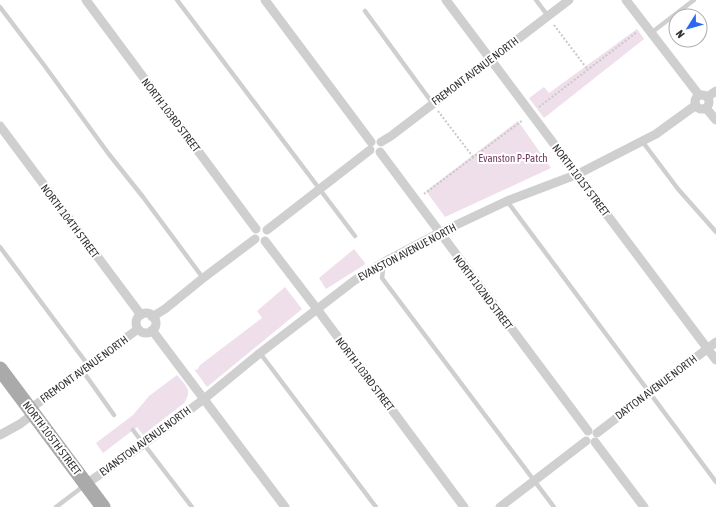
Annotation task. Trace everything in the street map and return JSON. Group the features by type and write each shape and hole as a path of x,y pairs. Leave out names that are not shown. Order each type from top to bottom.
{"main road":[{"name":"NORTH 105TH STREET","path":"0,369 103,507"}],"street":[{"name":"NORTH 103RD STREET","path":"86,0 256,229"},
{"path":"265,0 370,146 374,154 380,152 383,148 381,142 377,140 370,146 319,190 309,199 267,230"},
{"name":"NORTH 101ST STREET","path":"446,0 716,360"},
{"name":"FREMONT AVENUE NORTH","path":"381,142 391,136 569,0"},
{"path":"626,0 709,104 706,108"},
{"path":"716,91 695,101 696,105 702,109 706,108 716,120"},
{"name":"EVANSTON AVENUE NORTH","path":"86,484 144,444 204,399 260,353 355,280 384,262 439,233 507,201 578,174 656,134 696,105"},
{"name":"NORTH 104TH STREET","path":"0,126 141,315"},
{"name":"NORTH 102ND STREET","path":"380,152 439,233 592,432"},
{"path":"262,227 267,230 269,235 265,241 260,242 255,239 254,235 256,229 262,227"},
{"path":"152,317 165,309 255,239"},
{"name":"NORTH 103RD STREET","path":"265,241 464,507"},
{"path":"148,314 152,317 155,323 152,330 145,333 138,328 136,321 141,315 148,314"},
{"name":"FREMONT AVENUE NORTH","path":"3,433 20,424 31,411 60,387 138,328"},
{"path":"152,330 285,507"},
{"name":"DAYTON AVENUE NORTH","path":"592,432 649,393 716,342"},
{"path":"500,507 598,436 592,432"},
{"path":"591,441 644,507"}],"lane":[{"path":"177,0 355,236"},
{"path":"536,0 548,16"},
{"path":"651,33 694,0"},
{"path":"0,7 203,278"},
{"path":"365,12 433,104"},
{"path":"642,141 678,189 716,232"},
{"path":"507,201 716,482"},
{"path":"0,247 85,367 114,415"},
{"path":"384,262 382,278 554,507"},
{"path":"260,353 376,507"},
{"path":"133,430 192,507"},
{"path":"56,507 86,484"}],"path":[{"path":"548,16 588,70"},
{"path":"433,104 473,157"}],"green space":[{"path":"637,29 644,39 544,118 529,98 544,87 549,93"},
{"name":"Evanston P-Patch","path":"518,121 551,168 445,217 426,191"},
{"path":"354,249 365,263 364,265 326,289 319,278"},
{"path":"285,287 302,309 207,387 194,369 197,370 200,365 262,318 257,311"},
{"path":"177,375 186,385 188,391 187,399 184,403 143,435 137,427 103,453 96,443 133,415 149,396"}]}
